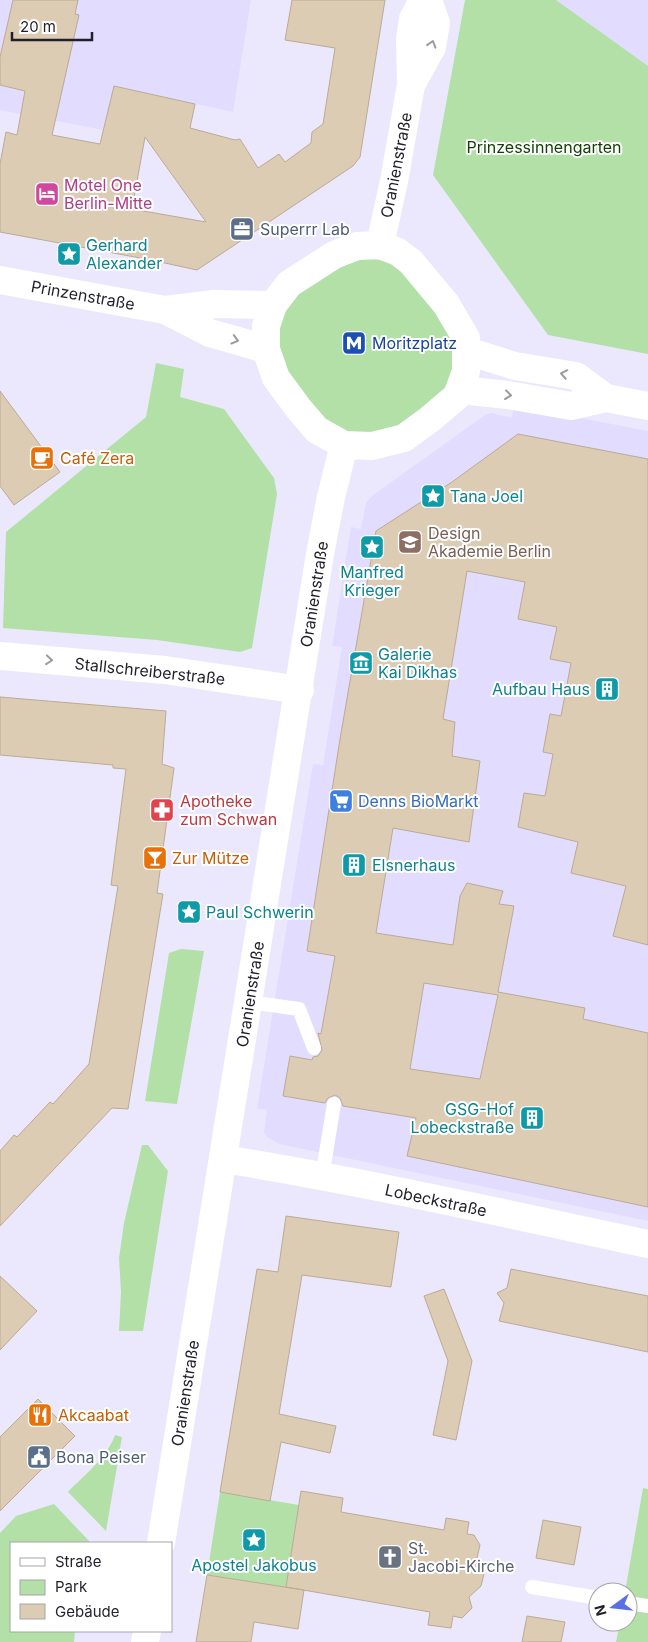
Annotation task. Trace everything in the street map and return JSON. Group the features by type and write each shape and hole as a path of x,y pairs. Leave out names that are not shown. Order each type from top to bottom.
{"main road":[{"name":"Oranienstraße","path":"380,246 411,85 409,43 413,19 423,0"},
{"name":"Oranienstraße","path":"411,85 432,47 436,23 428,0"},
{"path":"357,246 380,246 398,252 411,262 446,304 466,338 466,371 457,396 404,438 372,446 344,445 317,430 276,378 266,349 266,326 273,305 289,284 334,255 357,246"},
{"name":"Prinzenstraße","path":"0,280 165,310 210,333 266,349"},
{"name":"Prinzenstraße","path":"165,310 214,304 273,305"},
{"path":"467,351 515,366 576,376 606,398"},
{"path":"460,390 516,396 571,406 606,398 648,406"},
{"name":"Oranienstraße","path":"161,1542 329,504 344,445"},
{"name":"Stallschreiberstraße","path":"0,656 166,670 300,690"},
{"name":"Lobeckstraße","path":"224,1159 270,1166 427,1197 648,1244"}],"lane":[{"path":"249,1002 299,1010 314,1048"},
{"path":"322,1177 334,1104"},
{"path":"532,1587 588,1596"}],"shaded area":[{"path":"0,0 251,0 233,112 114,86 103,130 0,110"},
{"path":"556,0 648,0 648,66 628,52"},
{"path":"514,405 648,431 648,1221 279,1144 264,1133 267,1110 257,1109 313,764 323,765 342,647 332,646 351,527 361,529 366,503 373,495 485,415 492,413 512,418"}],"green space":[{"name":"Prinzessinnengarten","path":"465,0 556,0 648,66 648,354 548,335 433,175"},
{"path":"363,259 384,261 403,273 445,323 452,337 454,355 453,367 448,383 427,405 393,429 359,434 345,431 334,425 324,418 312,404 282,359 279,333 283,316 292,300 339,268"},
{"path":"156,363 184,369 180,397 224,409 274,478 277,494 252,648 240,652 157,640 3,628 6,532 146,417"},
{"path":"181,949 204,951 177,1104 145,1101 169,953"},
{"path":"142,1145 148,1145 168,1171 143,1331 119,1331 121,1292 119,1258 124,1223"},
{"path":"115,1435 122,1437 106,1531 68,1492 101,1459"},
{"path":"643,1488 648,1489 648,1642 616,1642 618,1632 638,1632 638,1582 627,1582"},
{"path":"220,1492 299,1505 286,1588 207,1575"},
{"path":"54,1504 89,1541 10,1542 10,1632 75,1632 74,1642 0,1642 0,1533 16,1516"}],"building":[{"path":"13,0 78,0 75,14 79,15 52,135 100,144 114,86 195,104 190,128 235,140 240,139 258,168 279,154 285,162 311,143 312,132 323,124 335,48 285,40 292,0 385,0 360,157 353,166 197,270 0,232 0,164 6,132 17,135 25,91 0,85 0,57","holes":["145,137 206,222 132,209"]},
{"path":"0,391 60,472 14,505 0,486"},
{"path":"518,434 648,459 648,945 613,936 626,886 571,873 578,842 518,827 524,793 545,796 553,754 543,752 550,714 561,716 571,663 550,659 557,627 518,619 525,582 467,571 443,719 455,722 452,756 480,761 469,842 393,828 376,933 453,945 460,896 467,883 503,891 499,904 514,906 498,992 585,1008 583,1019 648,1033 648,1207 407,1156 416,1118 343,1106 340,1098 335,1095 328,1098 325,1103 283,1096 290,1056 312,1060 322,1050 318,1033 321,1034 335,956 307,951 340,739 376,531 452,482","holes":["424,983 498,995 480,1079 410,1069"]},
{"path":"0,697 166,711 162,764 174,768 157,893 163,894 128,1109 112,1108 0,1226 0,1151 14,1135 17,1137 50,1102 53,1104 89,1064 118,886 111,885 126,769 113,768 113,765 0,755"},
{"path":"286,1216 399,1232 391,1287 302,1275 279,1414 336,1426 330,1453 281,1442 270,1501 220,1492 257,1269 278,1272"},
{"path":"511,1269 648,1296 648,1352 499,1321 504,1303 497,1293 507,1288"},
{"path":"0,1276 37,1311 0,1350"},
{"path":"444,1289 472,1361 456,1440 433,1435 448,1361 424,1296"},
{"path":"38,1399 75,1436 0,1511 0,1437"},
{"name":"St. Jacobi-Kirche","path":"301,1491 343,1498 341,1512 444,1530 446,1518 469,1522 467,1534 474,1535 480,1545 477,1558 484,1574 481,1586 469,1597 472,1608 462,1618 453,1616 451,1628 428,1625 430,1612 286,1587"},
{"path":"543,1520 581,1527 574,1565 536,1558"},
{"path":"207,1575 304,1590 298,1629 254,1622 251,1642 196,1642"},
{"path":"527,1616 565,1622 561,1642 522,1642"}],"place":[{"name":"Motel One Berlin-Mitte","path":"47,194"},
{"name":"Superrr Lab","path":"242,229"},
{"name":"Gerhard Alexander","path":"69,254"},
{"name":"Moritzplatz","path":"354,343"},
{"name":"Café Zera","path":"42,458"},
{"name":"Tana Joel","path":"433,496"},
{"name":"Design Akademie Berlin","path":"410,542"},
{"name":"Manfred Krieger","path":"372,547"},
{"name":"Galerie Kai Dikhas","path":"361,663"},
{"name":"Aufbau Haus","path":"607,689"},
{"name":"Denns BioMarkt","path":"341,801"},
{"name":"Apotheke zum Schwan","path":"162,810"},
{"name":"Zur Mütze","path":"155,858"},
{"name":"Elsnerhaus","path":"354,865"},
{"name":"Paul Schwerin","path":"189,912"},
{"name":"GSG-Hof Lobeckstraße","path":"532,1118"},
{"name":"Akcaabat","path":"40,1415"},
{"name":"Bona Peiser","path":"39,1457"},
{"name":"Apostel Jakobus","path":"254,1540"},
{"name":"St. Jacobi-Kirche","path":"390,1557"}]}
